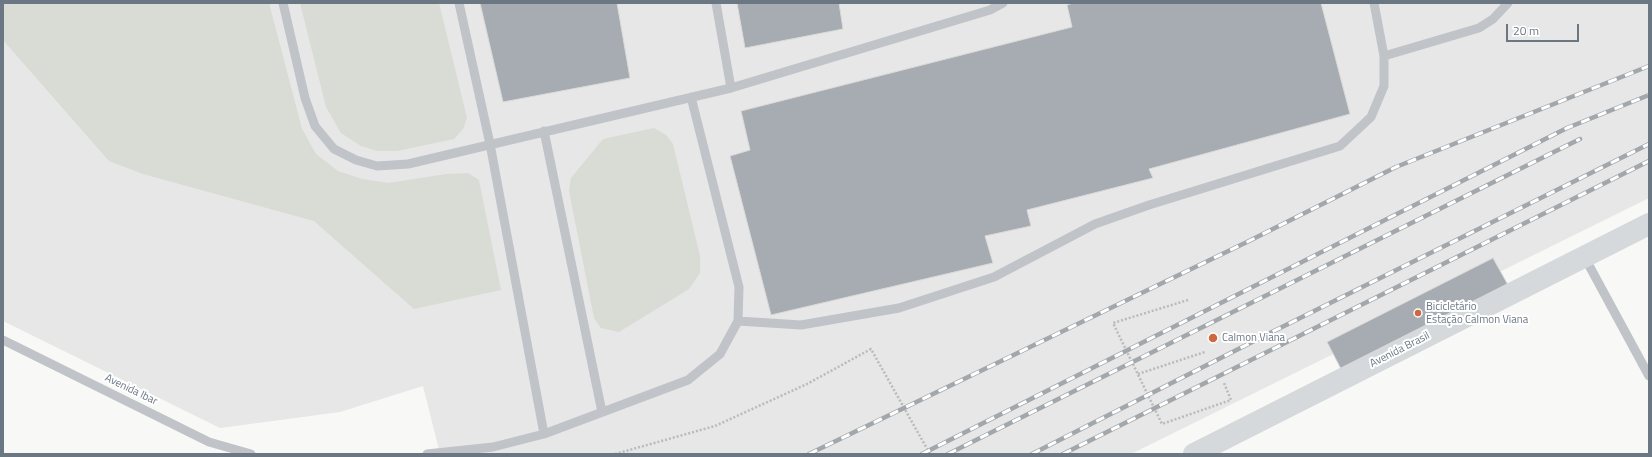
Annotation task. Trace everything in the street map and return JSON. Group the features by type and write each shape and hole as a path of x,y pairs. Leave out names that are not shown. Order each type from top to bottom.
{"main road":[{"name":"Avenida Brasil","path":"1194,454 1585,258 1649,224"}],"lane":[{"path":"283,3 305,98 315,126 334,149 356,160 377,166 408,164 731,88 990,10 1002,3"},
{"path":"460,3 490,144 544,434"},
{"path":"716,3 731,88"},
{"path":"738,321 801,325 899,308 994,277 1095,224 1149,205 1340,146 1370,118 1384,86 1384,56 1374,3"},
{"path":"1384,56 1479,28 1493,18 1508,3"},
{"path":"427,454 493,447 544,434 688,380 720,354 738,321 739,286 691,97"},
{"path":"544,131 602,412"},
{"path":"1585,258 1649,376"},
{"name":"Avenida Ibar","path":"3,340 209,442 251,454"}],"path":[{"path":"1188,300 1113,323 1162,424 1231,400 1224,383"},
{"path":"615,454 715,426 762,406 807,384 871,349 930,454"},
{"path":"1138,374 1205,352"}],"shaded area":[{"path":"3,3 1649,3 1649,198 1131,454 440,454 423,386 340,412 220,428 3,321"},
{"path":"3,3 269,3 302,129 316,154 338,171 362,179 389,183 446,174 468,173 479,180 501,290 414,309 314,221 143,174 109,161 3,40"},
{"path":"300,3 439,3 467,118 463,129 454,139 397,151 377,151 361,146 341,133 326,107"},
{"path":"654,128 666,135 673,144 700,256 700,273 689,289 619,332 601,328 594,318 569,191 571,178 603,139"}],"building":[{"path":"480,3 617,3 630,78 503,102"},
{"path":"737,3 839,3 843,29 745,48"},
{"path":"1073,3 1321,3 1350,114 1149,169 1153,178 1027,210 1031,226 985,236 993,263 771,315 730,156 750,150 741,111 1072,27 1067,5"},
{"name":"Bicicletário Estação Calmon Viana","path":"1493,258 1508,285 1341,369 1327,342"}],"railway":[{"path":"809,454 1247,242 1396,167 1649,66"},
{"path":"922,454 1567,128 1649,95"},
{"path":"948,454 1580,139"},
{"path":"1032,454 1264,336 1649,144"},
{"path":"1063,454 1649,161"}],"place":[{"name":"Bicicletário Estação Calmon Viana","path":"1418,313"},
{"name":"Calmon Viana","path":"1213,338"}]}
